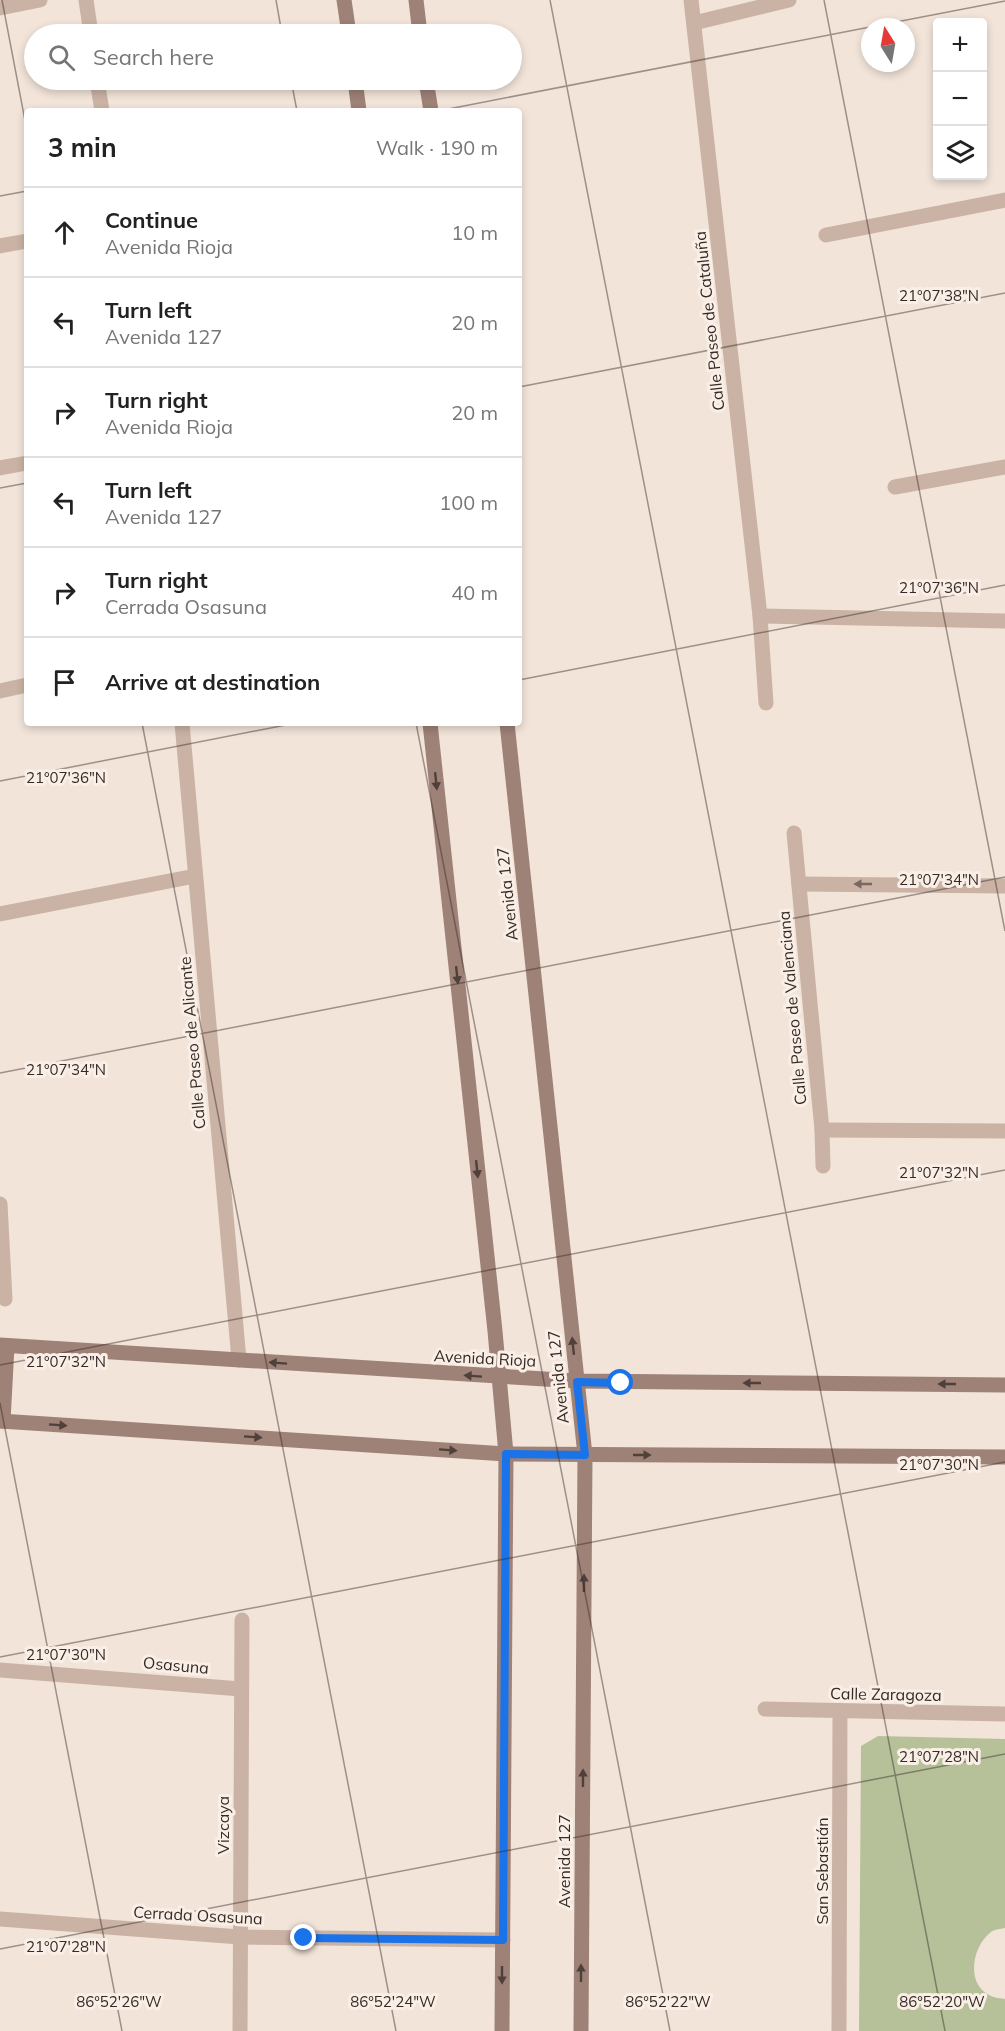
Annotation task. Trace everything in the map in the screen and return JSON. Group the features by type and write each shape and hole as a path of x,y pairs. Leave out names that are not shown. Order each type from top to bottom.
{"main road":[{"path":"344,0 348,24"},
{"path":"416,0 419,24"},
{"path":"356,90 359,108"},
{"path":"428,90 431,108"},
{"path":"430,726 506,1454 502,2031"},
{"name":"Avenida 127","path":"507,726 585,1455 581,2031"},
{"path":"4,1346 2,1421 506,1454 1005,1456"},
{"name":"Avenida Rioja","path":"4,1346 577,1382 1005,1385"}],"street":[{"path":"0,8 40,0"},
{"path":"86,0 90,24"},
{"name":"Calle Paseo de Cataluña","path":"691,0 760,616 766,704"},
{"path":"694,23 789,0"},
{"path":"99,90 102,108"},
{"path":"826,235 1005,200"},
{"path":"0,246 24,242"},
{"path":"0,468 24,464"},
{"path":"895,486 1005,467"},
{"path":"760,616 1005,621"},
{"path":"0,691 24,686"},
{"name":"Calle Paseo de Alicante","path":"182,726 238,1360"},
{"name":"Calle Paseo de Valenciana","path":"794,833 822,1130 823,1166"},
{"path":"0,914 195,876"},
{"path":"799,884 1005,886"},
{"path":"822,1130 1005,1131"},
{"path":"0,1204 5,1299"},
{"name":"Vizcaya","path":"240,2031 242,1620"},
{"name":"Osasuna","path":"0,1670 241,1689"},
{"name":"Calle Zaragoza","path":"765,1709 1005,1714"},
{"name":"San Sebastián","path":"839,2031 840,1711"},
{"name":"Cerrada Osasuna","path":"0,1919 240,1937 503,1940"}],"green space":[{"path":"878,1736 1005,1739 1005,1928 993,1931 984,1938 979,1946 974,1965 977,1983 983,1991 993,1997 1005,1999 1005,2031 859,2031 861,1746"}],"route":[{"path":"304,1938 503,1940 506,1454 585,1455 577,1382 621,1383"}]}
